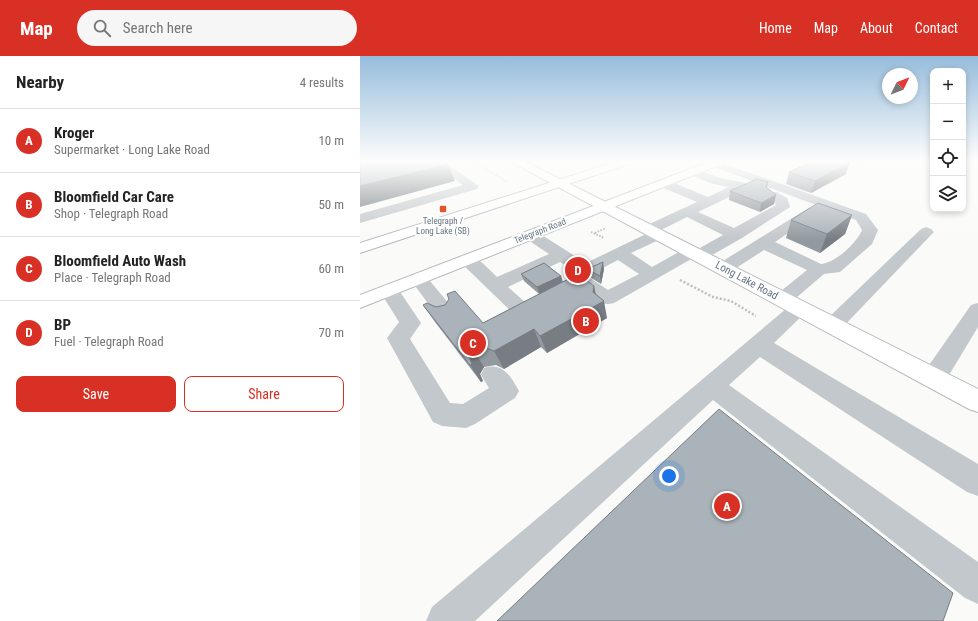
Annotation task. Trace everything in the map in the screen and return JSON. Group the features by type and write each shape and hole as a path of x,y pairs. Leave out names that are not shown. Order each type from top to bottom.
{"main road":[{"path":"360,248 546,187"},
{"name":"Long Lake Road","path":"568,187 978,401"},
{"name":"Telegraph Road","path":"360,302 652,187"}],"lane":[{"path":"360,219 468,187"},
{"path":"673,187 708,202"},
{"path":"467,260 524,312 687,212 708,202 747,187"},
{"path":"763,243 819,269 834,268 866,241 870,230 861,217 782,187"},
{"path":"531,234 561,255 607,299 652,274 736,234 783,207 782,201 772,195"},
{"path":"724,268 824,204"},
{"path":"687,212 736,234"},
{"path":"833,325 926,232"},
{"path":"619,254 652,274"},
{"path":"496,285 561,255"},
{"path":"446,621 759,345 819,269"},
{"path":"419,279 448,316"},
{"path":"389,290 410,323 398,338 442,414 466,416 506,391 494,375"},
{"path":"934,378 978,310"},
{"path":"759,345 978,481"},
{"path":"712,386 978,585"}],"path":[{"path":"595,233 600,231"}],"building":[{"path":"738,187 766,187 776,195 761,203 730,191"},
{"path":"818,203 852,215 827,234 791,220"},
{"path":"603,262 600,276 587,269 594,266"},
{"path":"544,263 561,276 537,287 521,274"},
{"path":"578,274 594,286 593,292 604,301 540,336 534,329 494,351 486,348 473,349 469,357 472,364 470,365 423,305 427,303 436,307 445,305 449,299 447,294 455,291 483,323"},
{"path":"719,409 953,593 943,621 497,621"}],"place":[{"name":"Telegraph / Long Lake (SB)","path":"443,209"},
{"name":"BP","path":"578,270"},
{"name":"Bloomfield Car Care","path":"586,321"},
{"name":"Bloomfield Auto Wash","path":"473,343"},
{"name":"Kroger","path":"727,506"}]}
